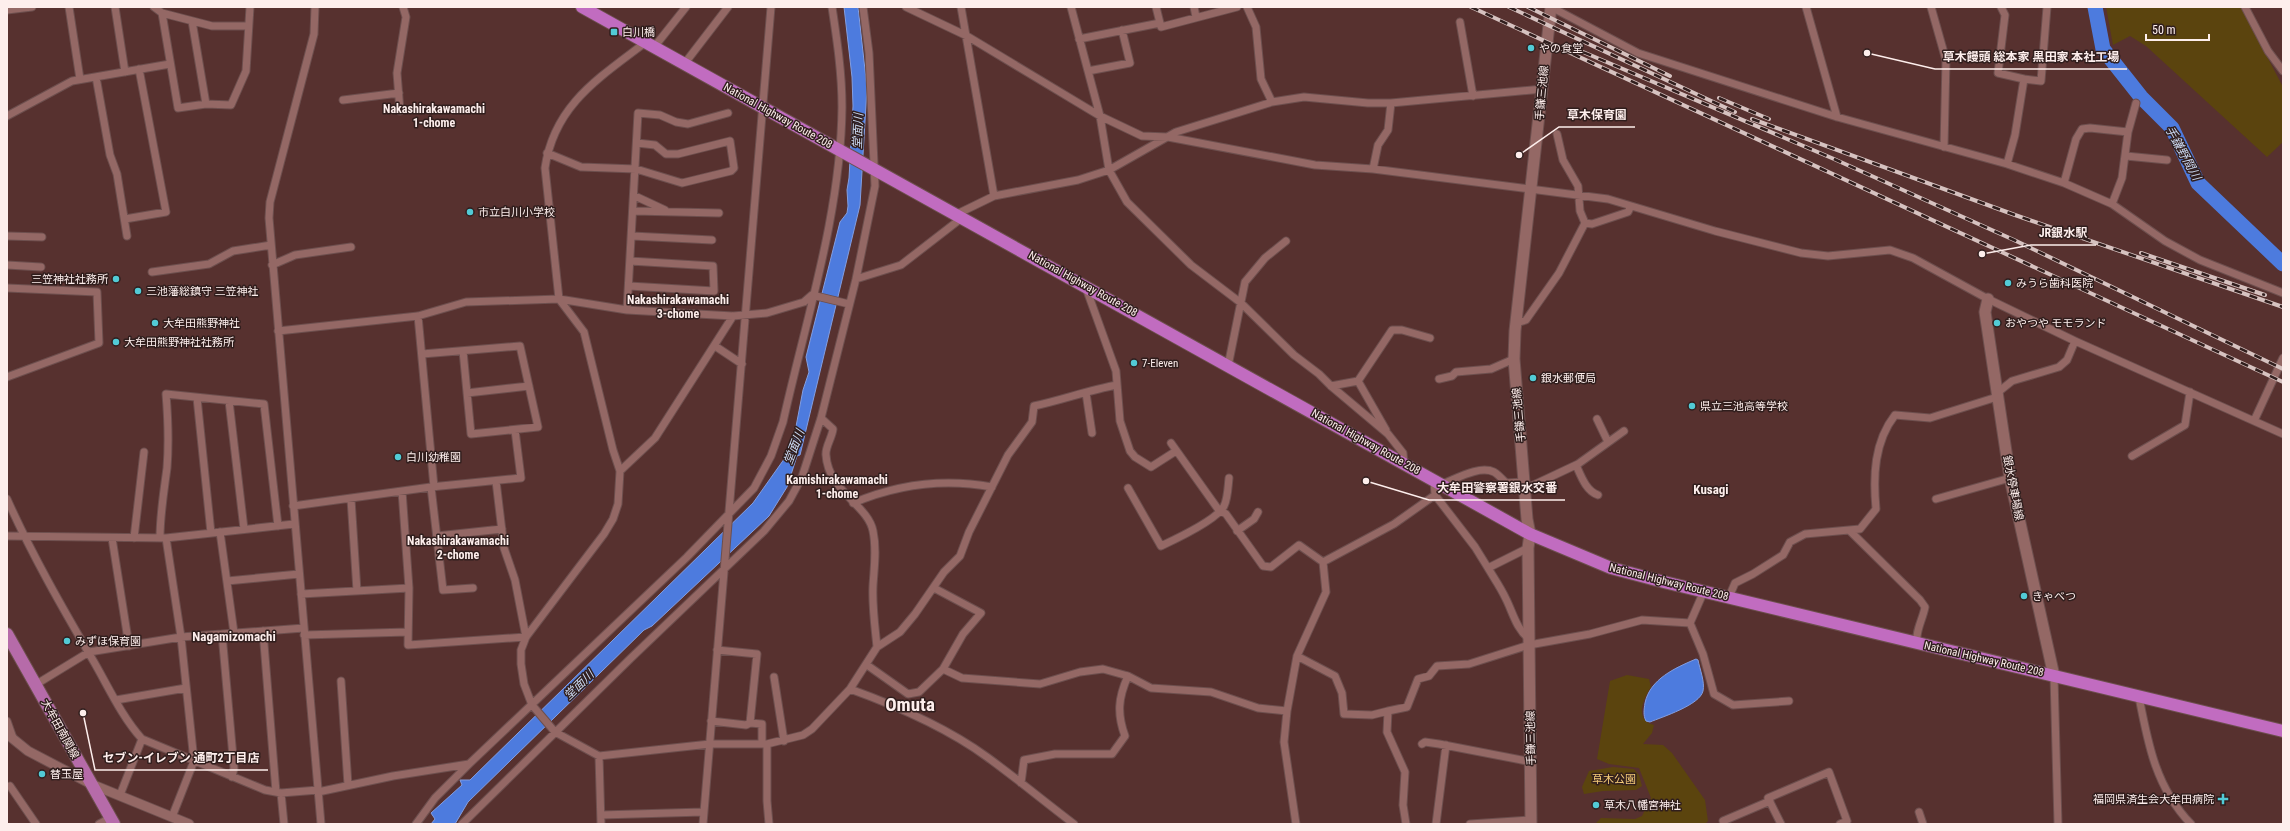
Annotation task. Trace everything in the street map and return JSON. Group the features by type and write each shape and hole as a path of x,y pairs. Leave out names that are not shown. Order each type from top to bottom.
{"highway":[{"name":"National Highway Route 208","path":"582,7 1530,534 1611,568 1704,592 2283,731"}],"main road":[{"name":"手鎌三池線","path":"1531,822 1532,762 1528,548 1530,534 1524,486 1514,359 1516,323 1551,7"},
{"name":"銀水停車場線","path":"1988,299 1985,312 2010,478 2054,676"},
{"name":"大牟田南関線","path":"7,634 112,821"}],"street":[{"path":"7,10 32,7"},
{"path":"69,7 80,79"},
{"path":"115,7 125,72"},
{"path":"154,7 162,13 212,26 247,26"},
{"path":"162,13 178,108 206,104 231,105 246,71 247,26 250,7"},
{"path":"315,7 314,34 270,202 272,265 321,824"},
{"path":"400,111 397,73 406,17 403,7"},
{"path":"686,7 651,44 594,81 574,101 560,119 547,153 545,168 559,299 584,332 613,450 620,471 618,504 613,519 604,534 526,637 521,650 521,664 524,684 532,705 553,731 599,756 710,744 765,744 784,741 803,735 812,729 850,689 867,665 877,647 900,632 934,588 944,572 960,556 969,532 1008,455 1032,422 1034,406 1118,385"},
{"path":"685,63 728,7"},
{"path":"703,824 771,7"},
{"path":"416,824 436,798 470,764 728,517 754,488 771,456 783,422 832,208 839,150 842,106 838,53 832,7"},
{"path":"462,824 553,731 724,566 764,531 789,501 802,478 821,418 850,304 875,186 869,53 863,7"},
{"path":"906,7 967,36 1100,116 1142,136 1168,137 1287,161 1373,169 1532,188 1608,199 1715,231 1801,253 1828,256 1890,250 1913,258 1988,299 2075,341 2283,434"},
{"path":"961,7 994,196"},
{"path":"1071,7 1100,116 1109,170 1127,202 1191,265 1241,303 1294,355 1319,374 1330,386 1388,434"},
{"path":"1156,7 1161,27 1237,7"},
{"path":"1194,7 1196,17"},
{"path":"1247,7 1256,27 1261,79 1272,102"},
{"path":"1551,7 1638,53 1837,117 2007,164 2064,183 2112,204 2165,241 2200,260 2283,293"},
{"path":"1806,7 1837,117"},
{"path":"1931,7 1946,60 1944,147"},
{"path":"2002,7 2005,15 1998,73 2041,81 2047,7"},
{"path":"2245,7 2268,51 2283,71"},
{"path":"192,21 206,104"},
{"path":"1460,22 1474,96"},
{"path":"1079,39 1160,23"},
{"path":"1088,71 1130,63 1122,30"},
{"path":"7,116 72,81 170,64"},
{"path":"125,219 166,212 139,69"},
{"path":"96,76 110,154 117,174 127,236"},
{"path":"2007,164 2015,135 2024,79"},
{"path":"856,279 901,265 960,216 994,196 1078,180 1109,170 1176,132 1272,102 1304,97 1368,103 1392,103 1543,89"},
{"path":"343,100 398,93"},
{"path":"1373,169 1378,145 1388,130 1392,103"},
{"path":"2112,204 2122,178 2128,132 2136,103"},
{"path":"627,310 634,211 638,113 660,115 676,122 688,124 728,113"},
{"path":"2064,183 2076,138 2082,129 2090,128 2128,132"},
{"path":"1557,134 1563,160 1578,186 1580,211 1585,223"},
{"path":"547,153 581,167 636,169 682,183 730,171 734,168 730,141 678,154 666,154 655,145 637,143"},
{"path":"2126,156 2167,160"},
{"path":"634,196 669,212"},
{"path":"1585,223 1592,224 1628,212 1631,206"},
{"path":"634,211 719,213"},
{"path":"1516,323 1526,320 1559,273 1585,223"},
{"path":"7,236 42,237"},
{"path":"632,236 712,240"},
{"path":"1228,366 1246,282 1254,270 1286,241"},
{"path":"152,272 210,264 233,251 271,245"},
{"path":"272,265 295,255 351,248"},
{"path":"629,286 714,291 713,266 630,261"},
{"path":"7,265 41,267"},
{"path":"1086,286 1116,371 1120,421 1130,452 1135,457 1151,466 1176,451"},
{"path":"7,288 97,292 99,343 7,377"},
{"path":"278,331 418,316 466,302 559,299 627,310 733,316 767,314 804,302 812,295"},
{"path":"812,295 850,304"},
{"path":"418,316 442,590 473,588"},
{"path":"620,471 655,438 733,316"},
{"path":"1330,386 1358,381 1392,330 1402,330 1430,338"},
{"path":"1729,597 1735,583 1754,574 1783,555 1790,542 1805,534 1860,529 1876,509 1875,455 1891,421 1896,415 1930,418 1997,395 2012,381 2059,366 2067,360 2075,341"},
{"path":"422,354 463,352 520,346 538,427 471,434 463,352"},
{"path":"715,346 742,364"},
{"path":"2254,421 2283,358"},
{"path":"1439,380 1452,376 1456,372 1491,369 1514,359"},
{"path":"1358,381 1388,434 1403,453 1404,465"},
{"path":"467,393 529,386"},
{"path":"2132,456 2185,425 2190,392"},
{"path":"1086,393 1092,433"},
{"path":"172,817 194,761 180,637 160,515 167,467 168,440 166,394 264,404 278,526"},
{"path":"197,398 211,533"},
{"path":"229,401 244,529"},
{"path":"821,418 833,429 826,454 828,468 842,492 870,521 873,530 876,561 873,587 877,647"},
{"path":"1597,419 1608,442"},
{"path":"293,506 433,487 521,478 516,430"},
{"path":"1323,562 1394,524 1435,495 1438,482 1477,471 1486,470 1494,472 1506,483 1524,486 1576,465 1624,431"},
{"path":"1171,443 1220,511 1226,514 1263,566 1267,568 1271,567 1299,545 1323,562 1326,592 1297,656 1287,710 1284,742 1296,824"},
{"path":"134,538 144,452"},
{"path":"1576,465 1587,487 1592,493 1598,496"},
{"path":"1128,488 1161,546 1193,530 1220,511 1225,505 1229,478"},
{"path":"1936,499 2010,478"},
{"path":"496,481 504,548 515,580 526,637"},
{"path":"853,503 870,496 917,483 976,484 992,488"},
{"path":"402,491 409,588 408,645 526,637"},
{"path":"1435,495 1475,548 1488,568 1506,600 1514,620 1522,634 1529,642"},
{"path":"7,499 23,536 131,726 142,739 232,777 265,790 279,793 318,791 393,776 470,764"},
{"path":"351,499 357,591"},
{"path":"1237,530 1254,519 1258,512"},
{"path":"7,536 163,538 294,524"},
{"path":"437,536 502,529"},
{"path":"1850,531 1920,600 1925,607 1923,620 1916,636 1917,643"},
{"path":"220,532 234,633"},
{"path":"112,538 130,646"},
{"path":"1488,568 1528,548"},
{"path":"227,581 299,574"},
{"path":"301,594 409,588"},
{"path":"867,665 908,694 914,695 943,669 963,634 981,614 934,588"},
{"path":"1704,592 1690,623 1700,647 1714,694 1733,705 1789,701"},
{"path":"1297,656 1335,676 1342,693 1344,714 1372,715 1407,707 1418,679 1429,676 1437,666 1469,664 1529,642 1590,634 1642,620 1690,623"},
{"path":"35,685 89,652 180,637 263,631 408,632"},
{"path":"263,631 279,793 284,824"},
{"path":"222,634 234,768 232,777"},
{"path":"717,650 757,654 750,723"},
{"path":"943,669 962,678 1040,684 1080,672 1103,669 1128,676 1151,688 1211,692 1258,708 1287,710"},
{"path":"1021,783 1024,760 1055,754 1112,754 1126,736 1119,720 1118,707 1122,689 1128,676"},
{"path":"2054,676 2058,824"},
{"path":"774,677 784,741"},
{"path":"341,680 348,786"},
{"path":"116,700 186,688"},
{"path":"850,689 884,701 957,737 986,756 1074,824"},
{"path":"2139,697 2150,752 2164,788 2181,814 2191,824"},
{"path":"1388,712 1387,732 1405,772 1403,806 1406,824"},
{"path":"7,721 10,736 28,751 91,784 189,824"},
{"path":"711,721 746,725 750,723 762,724 765,744 769,824"},
{"path":"120,795 142,739"},
{"path":"1422,744 1425,742 1446,745 1532,762"},
{"path":"1436,824 1446,745"},
{"path":"599,756 601,824"},
{"path":"1781,824 1768,798 1829,772 1847,821 1840,824"},
{"path":"10,786 36,824"},
{"path":"1723,821 1770,801"},
{"path":"601,815 703,812"},
{"path":"1919,812 1923,824"},
{"path":"99,824 112,821"},
{"path":"1470,824 1531,822"}],"green space":[{"path":"2106,7 2241,7 2283,87 2283,142 2267,157 2146,46 2130,36 2113,45"},
{"path":"1627,675 1649,679 1651,687 1643,703 1642,714 1644,719 1654,725 1652,733 1643,744 1663,745 1672,753 1705,800 1708,821 1705,824 1595,824 1601,818 1635,819 1642,816 1651,798 1639,768 1609,764 1597,759 1610,681"},
{"name":"草木公園","path":"1613,767 1634,769 1639,775 1642,786 1636,790 1603,791 1584,794 1582,787 1589,771"}],"water":[{"name":"堂面川","path":"844,7 858,7 867,88 860,205 800,455 797,456 787,487 769,516 652,626 644,630 468,802 455,824 431,824 435,819 431,813 462,785 460,780 470,780 753,503 787,455 794,437 803,390 809,372 806,357 840,222 847,213 848,206 847,190 853,106 852,77"},
{"path":"1696,659 1698,660 1703,684 1703,691 1700,696 1688,706 1680,710 1650,722 1646,721 1644,715 1645,703 1652,687 1664,675"}],"waterway":[{"name":"手鎌野間川","path":"2095,7 2103,49 2141,97 2172,128 2198,183 2283,264"}],"railway":[{"path":"1471,7 2283,382"},
{"path":"1509,7 1735,112"},
{"path":"1528,7 1670,76"},
{"path":"1569,46 1834,159 2014,240 2283,369"},
{"path":"1719,98 1769,119"},
{"path":"1752,119 2015,215 2283,307"},
{"path":"2141,253 2265,295"}],"place":[{"name":"白川橋","path":"614,32"},
{"name":"やの食堂","path":"1531,48"},
{"name":"草木饅頭 総本家 黒田家 本社工場","path":"1867,53"},
{"name":"草木保育園","path":"1519,155"},
{"name":"市立白川小学校","path":"470,212"},
{"name":"JR銀水駅","path":"1982,254"},
{"name":"三笠神社社務所","path":"116,279"},
{"name":"みうら歯科医院","path":"2008,283"},
{"name":"三池藩総鎮守 三笠神社","path":"138,291"},
{"name":"大牟田熊野神社","path":"155,323"},
{"name":"おやつや モモランド","path":"1997,323"},
{"name":"大牟田熊野神社社務所","path":"116,342"},
{"name":"7-Eleven","path":"1134,363"},
{"name":"銀水郵便局","path":"1533,378"},
{"name":"県立三池高等学校","path":"1692,406"},
{"name":"白川幼稚園","path":"398,457"},
{"name":"大牟田警察署銀水交番","path":"1366,481"},
{"name":"きゃべつ","path":"2024,596"},
{"name":"みずほ保育園","path":"67,641"},
{"name":"セブン-イレブン 通町2丁目店","path":"83,713"},
{"name":"替玉屋","path":"42,774"},
{"name":"福岡県済生会大牟田病院","path":"2223,799"},
{"name":"草木八幡宮神社","path":"1596,805"}],"district":[{"name":"Nakashirakawamachi 1-chome","path":"434,116"},
{"name":"Nakashirakawamachi 3-chome","path":"678,307"},
{"name":"Kamishirakawamachi 1-chome","path":"837,487"},
{"name":"Kusagi","path":"1711,489"},
{"name":"Nakashirakawamachi 2-chome","path":"458,548"},
{"name":"Nagamizomachi","path":"234,636"},
{"name":"Omuta","path":"910,704"}]}
